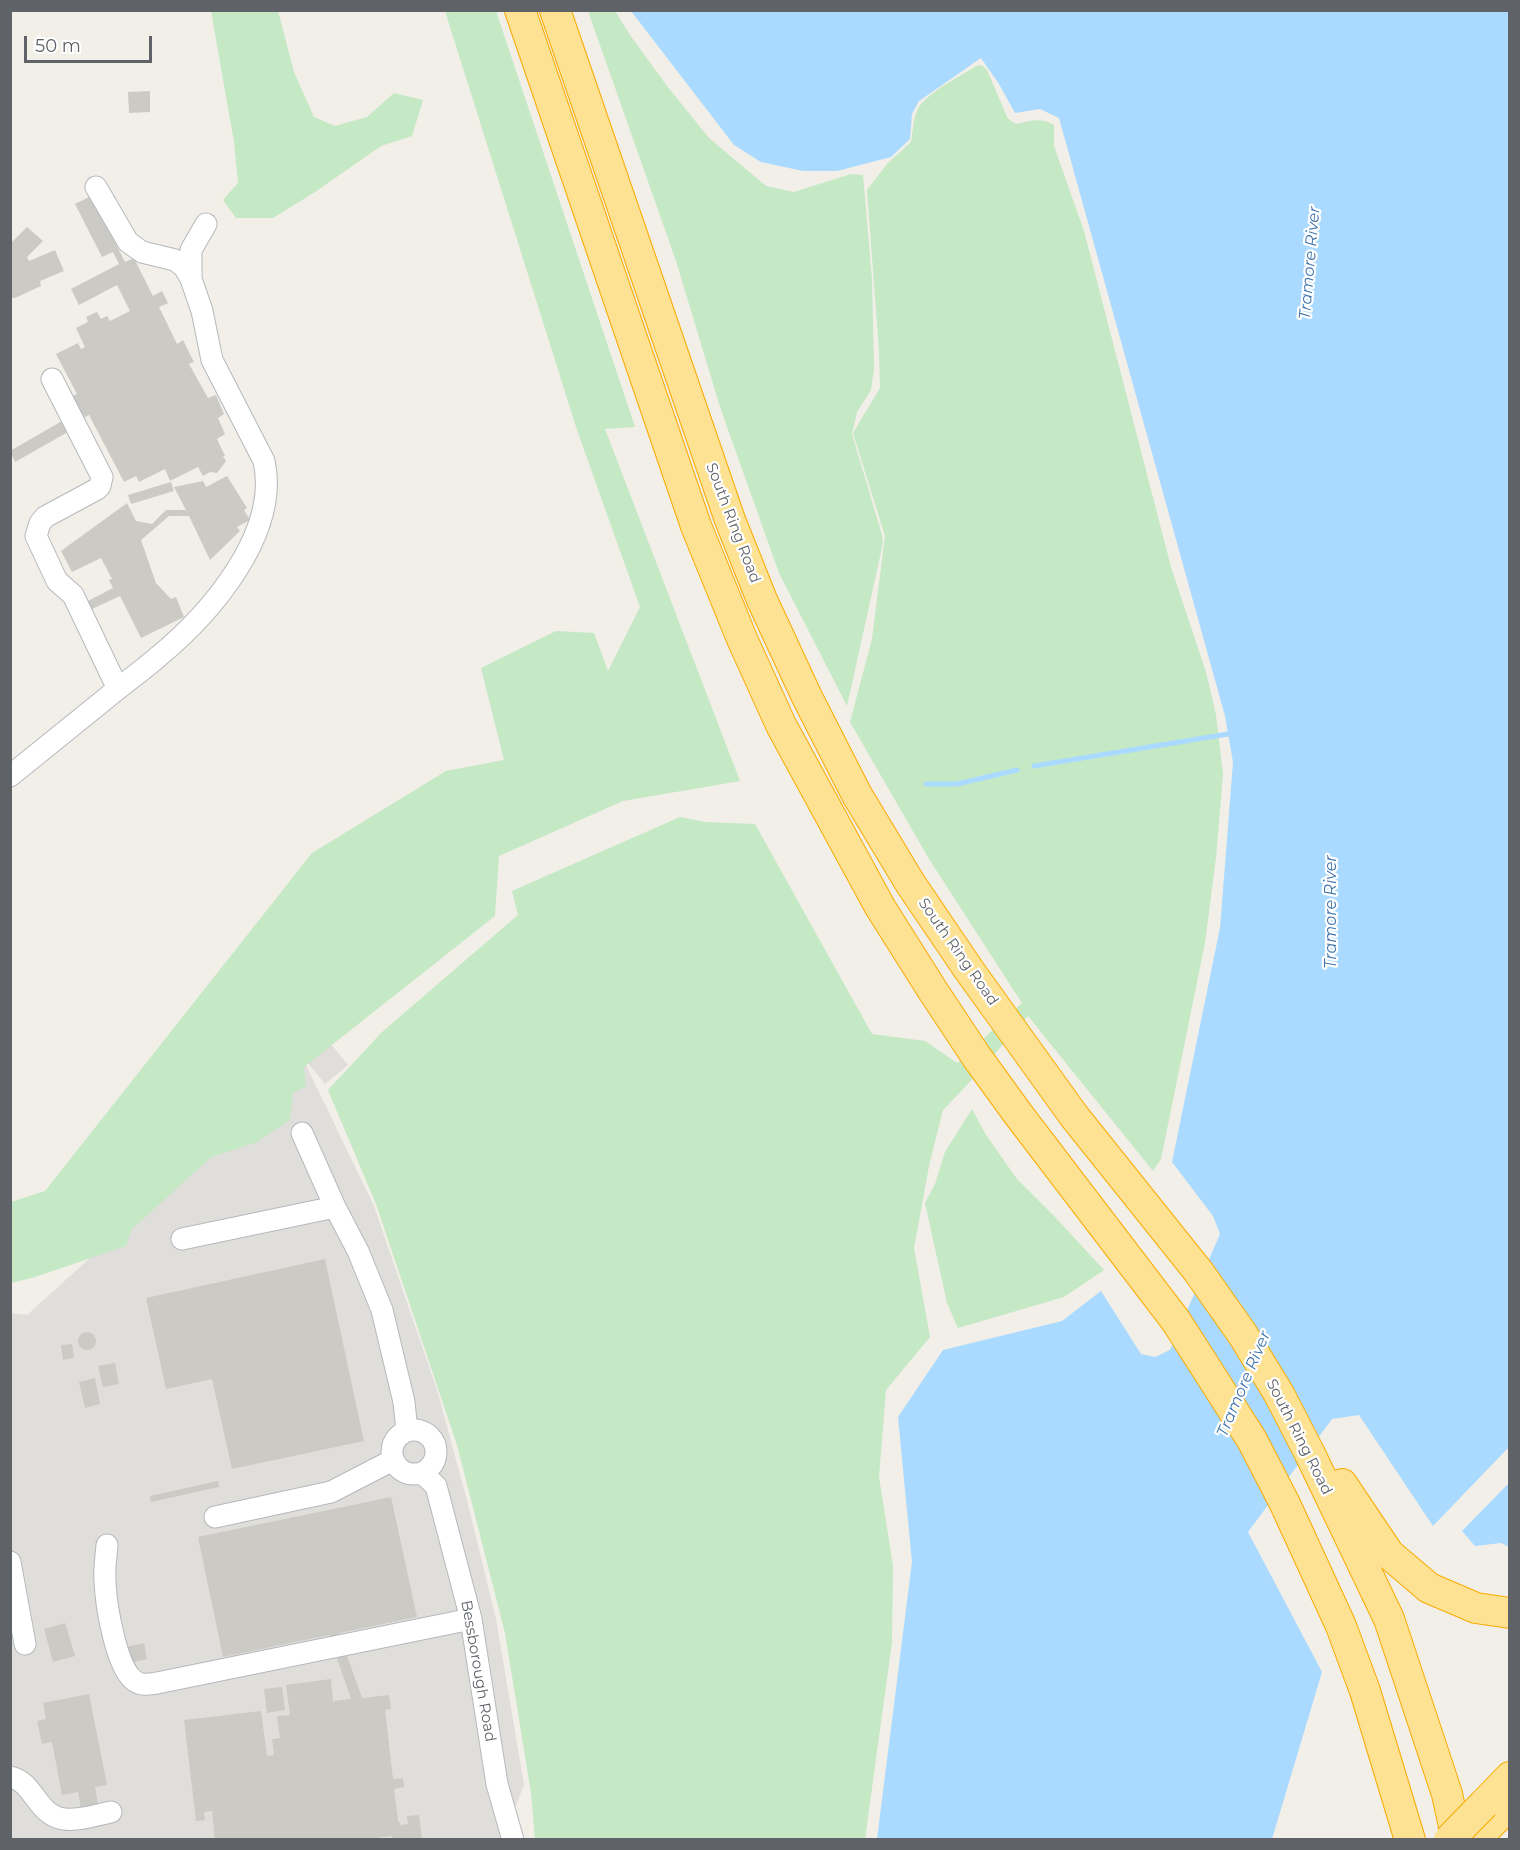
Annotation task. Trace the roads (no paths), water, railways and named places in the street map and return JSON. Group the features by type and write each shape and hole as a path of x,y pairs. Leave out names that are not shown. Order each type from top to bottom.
{"highway":[{"path":"520,10 696,526 742,639 782,725 880,907 945,1010 1018,1114 1176,1321 1252,1440 1285,1504 1341,1626 1365,1691 1410,1839"},
{"name":"South Ring Road","path":"555,10 730,520 762,600 802,686 846,775 910,883 981,988 1074,1116 1198,1271 1244,1335 1313,1447 1389,1619 1447,1794 1457,1839"},
{"path":"1313,1447 1389,1554 1429,1588 1476,1608 1509,1613"},
{"path":"1449,1839 1490,1818 1509,1777"}],"street":[{"path":"10,776 160,656 188,629 239,568 259,527 266,496 267,472 264,461 212,360 202,311 184,267 174,260 142,252 128,242 96,187"},
{"path":"190,279 191,250 206,224"},
{"path":"52,379 102,477 102,482 97,489 45,518 36,531 36,536 57,581 73,595 118,689"},
{"path":"302,1133 335,1207 358,1251 382,1310 404,1402 407,1431"},
{"path":"182,1239 335,1207"},
{"path":"407,1431 421,1432 428,1436 435,1448 433,1463 422,1473 401,1471 393,1460 393,1446 396,1439 407,1431"},
{"path":"215,1517 331,1492 393,1460"},
{"name":"Bessborough Road","path":"422,1473 436,1486 471,1619 497,1784 513,1839"},
{"path":"106,1545 106,1599 118,1656 127,1674 140,1684 157,1683 471,1619"},
{"path":"10,1562 25,1644"},
{"path":"10,1777 22,1782 40,1806 54,1817 72,1820 111,1812"}],"water":[{"name":"Tramore River","path":"631,11 1509,11 1509,1447 1433,1526 1359,1415 1332,1419 1248,1532 1322,1672 1272,1839 877,1839 912,1562 898,1417 943,1350 1062,1321 1101,1291 1141,1354 1155,1357 1170,1350 1220,1234 1213,1216 1172,1162 1220,928 1233,762 1225,716 1059,118 1040,109 1015,113 981,58 919,101 912,114 910,139 891,157 837,171 803,171 761,162 734,145"},
{"path":"1509,1483 1509,1547 1501,1543 1475,1546 1462,1531"}],"waterway":[{"path":"1034,766 1228,734"},
{"path":"926,784 957,784 1017,770"}]}
